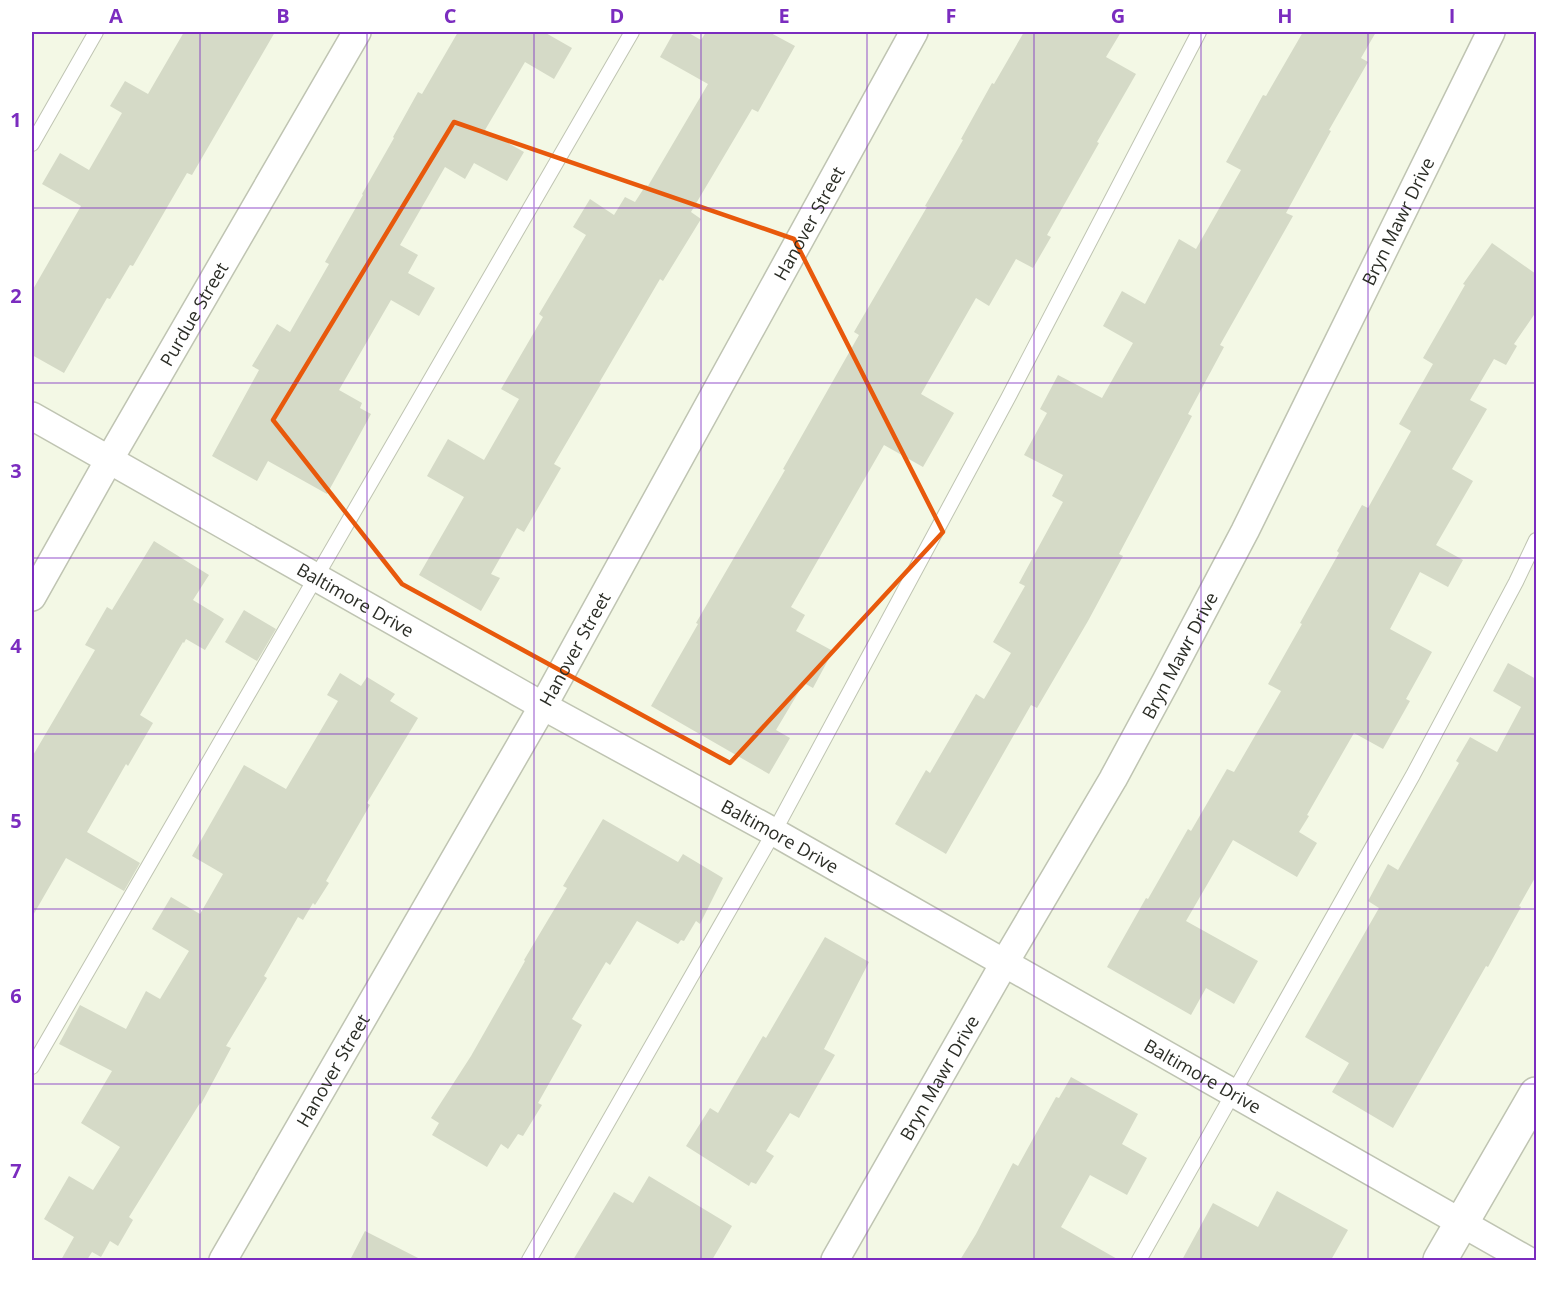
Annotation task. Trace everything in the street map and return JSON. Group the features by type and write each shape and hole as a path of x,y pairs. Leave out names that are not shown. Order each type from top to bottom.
{"street":[{"name":"Purdue Street","path":"32,597 357,32"},
{"name":"Hanover Street","path":"223,1260 543,706 914,32"},
{"name":"Bryn Mawr Drive","path":"835,1260 1005,962 1113,779 1245,531 1491,32"},
{"name":"Baltimore Drive","path":"32,416 543,706 1005,962 1527,1260"},
{"path":"1440,1260 1536,1094"}],"lane":[{"path":"32,144 96,32"},
{"path":"32,1067 632,32"},
{"path":"529,1260 774,832 1008,398 1199,32"},
{"path":"1139,1260 1413,776 1511,592 1536,540"}],"highlighted area":[{"path":"454,122 794,239 943,532 730,763 402,584 273,420"}],"building":[{"path":"184,32 275,32 192,175 187,173 133,266 130,265 110,299 107,298 64,373 32,355 32,291 81,206 42,184 60,153 89,170 122,113 110,106 125,81 148,94"},
{"path":"458,32 544,32 572,48 554,79 525,62 485,130 524,152 507,181 474,163 465,179 445,167 400,245 418,255 408,273 435,288 419,316 391,300 339,390 362,403 360,408 371,414 327,494 268,461 257,481 212,456 259,370 252,366 277,324 290,332 329,264 325,262 418,92 422,94"},
{"path":"674,32 687,32 701,40 706,32 769,32 795,46 758,112 752,109 691,212 701,219 663,281 660,279 599,383 601,384 554,464 561,468 524,532 517,528 491,574 500,578 481,611 419,575 464,497 427,476 448,439 484,460 519,399 501,389 543,317 539,314 586,235 573,227 590,199 614,215 625,197 635,202 646,185 648,186 708,84 660,57"},
{"path":"1024,32 1121,32 1106,57 1136,74 1047,235 1051,237 1033,268 1016,259 989,306 976,298 921,394 954,413 923,467 884,445 791,607 805,615 796,631 833,651 813,688 804,683 776,730 790,738 769,774 651,706 859,335 854,332 927,207 925,206 992,83 994,84"},
{"path":"1303,32 1376,32 1361,58 1368,62 1329,130 1331,131 1286,213 1293,216 1220,345 1224,347 1188,414 1192,416 1119,554 1123,556 1037,708 1031,705 946,854 895,824 926,770 930,773 976,694 984,699 1011,653 993,642 1025,586 1019,583 1063,502 1052,496 1063,475 1024,455 1047,413 1040,409 1058,375 1102,398 1133,343 1103,326 1122,291 1145,304 1179,239 1196,249 1241,170 1226,162 1263,95 1266,96"},
{"path":"1492,243 1536,274 1536,312 1514,344 1517,346 1506,365 1494,359 1470,400 1487,409 1452,469 1473,481 1436,545 1463,560 1448,587 1420,572 1390,629 1432,652 1406,699 1410,701 1383,749 1354,733 1299,832 1317,843 1297,877 1233,840 1186,921 1258,961 1234,1004 1206,988 1191,1015 1107,967 1188,829 1191,831 1227,769 1234,772 1281,691 1268,684 1302,624 1300,623 1339,553 1337,551 1362,505 1368,508 1411,431 1399,424 1433,364 1423,358 1465,285 1463,284"},
{"path":"154,541 209,575 193,600 224,619 205,650 186,639 183,642 140,715 153,723 128,766 126,764 87,832 140,863 124,891 66,858 32,917 32,757 95,650 85,645 107,607 112,610"},
{"path":"244,610 276,629 257,661 225,642"},
{"path":"1508,663 1536,679 1536,876 1488,967 1486,966 1393,1128 1332,1092 1349,1063 1305,1037 1379,908 1368,901 1388,864 1398,870 1459,763 1456,761 1470,737 1497,752 1521,707 1493,691"},
{"path":"340,673 361,686 367,677 395,694 390,701 418,718 367,803 370,805 326,881 329,883 303,920 298,917 264,976 267,978 226,1046 231,1048 201,1104 129,1217 133,1220 118,1246 110,1241 101,1257 92,1252 87,1260 61,1260 74,1237 44,1219 69,1176 93,1190 120,1147 81,1123 112,1071 59,1044 80,1005 126,1029 146,991 160,999 189,951 152,929 171,897 200,914 223,874 192,856 244,765 286,789 338,701 327,695"},
{"path":"603,819 678,862 683,854 723,878 700,924 696,921 684,941 681,940 678,944 637,921 610,965 606,962 572,1019 582,1025 538,1103 542,1105 523,1136 518,1134 508,1149 501,1144 487,1167 432,1135 439,1123 431,1118 471,1056 567,888 563,886"},
{"path":"825,937 869,962 824,1049 835,1055 799,1118 790,1113 766,1151 774,1156 756,1184 751,1182 749,1186 686,1146 710,1108 718,1113 763,1036 766,1038"},
{"path":"1071,1077 1138,1114 1122,1144 1147,1158 1127,1195 1090,1175 1061,1227 1119,1260 960,1260 1013,1163 1018,1166 1056,1097 1059,1098"},
{"path":"649,1176 732,1226 712,1260 573,1260 614,1192 633,1203"},
{"path":"1277,1191 1348,1230 1331,1260 1182,1260 1213,1203 1258,1227"},
{"path":"365,1231 422,1260 350,1260"}]}
